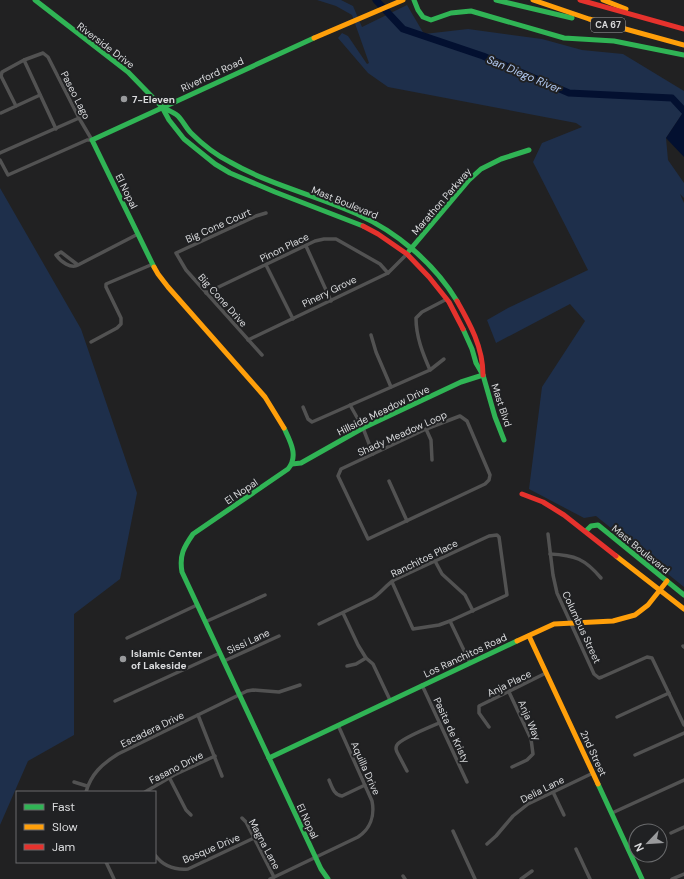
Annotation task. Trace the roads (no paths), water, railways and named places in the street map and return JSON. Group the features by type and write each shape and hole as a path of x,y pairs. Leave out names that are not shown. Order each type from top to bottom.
{"main road":[{"name":"Riverside Drive","path":"35,0 74,32 128,72 162,107"},
{"name":"Riverford Road","path":"92,140 278,54 403,0"},
{"path":"414,0 423,17 431,20 451,13 472,11 564,38 614,41 684,56"},
{"path":"496,0 574,19 608,25"},
{"name":"CA 67","path":"533,0 608,25 684,45"},
{"name":"CA 67","path":"580,0 684,28"},
{"path":"603,0 655,21"},
{"name":"Mast Boulevard","path":"162,107 176,114 190,132 234,165 266,180 358,215 382,227 412,249 436,273 456,298 468,320 479,347 483,362 483,375"},
{"name":"Mast Boulevard","path":"162,107 169,120 184,139 198,151 230,173 356,222 378,234 407,254 447,299 461,324 472,349 476,363 483,375"},
{"name":"El Nopal","path":"92,140 153,264 168,287 275,410 285,429 294,453 295,457 288,469 195,533 188,540 183,549 181,566 182,572 197,605 315,857 328,879"},
{"name":"Marathon Parkway","path":"412,249 469,180 481,169 502,159 529,150"},
{"path":"264,187 266,180"},
{"name":"Pinery Grove","path":"407,254 412,249"},
{"name":"Hillside Meadow Drive","path":"292,464 301,463 363,428 461,382 483,375"},
{"name":"Mast Blvd","path":"483,375 495,417 504,440"},
{"name":"Mast Boulevard","path":"522,494 543,502 564,515 684,609"},
{"name":"Mast Boulevard","path":"586,531 589,527 598,525 684,596"},
{"name":"Los Ranchitos Road","path":"269,758 554,624 625,619 633,616 644,608 667,581"},
{"name":"2nd Street","path":"529,636 642,879"}],"street":[{"name":"Paseo Lago","path":"24,60 40,53 43,53 48,57 92,140"},
{"path":"16,106 1,76 2,72 24,60 56,129"},
{"path":"1,113 40,95"},
{"path":"0,153 79,118"},
{"name":"Riverford Road","path":"0,160 8,175 87,140 92,140"},
{"name":"Big Cone Court","path":"176,253 256,216 266,213"},
{"path":"78,265 61,252 56,256 72,267 78,265 138,234"},
{"name":"Pinon Place","path":"206,293 320,240 336,239 380,264 388,273"},
{"path":"306,246 330,301"},
{"name":"Big Cone Drive","path":"176,253 182,265 262,355"},
{"name":"Pinery Grove","path":"248,340 388,273 407,254"},
{"path":"91,342 117,328 121,324 121,318 106,287 106,284 153,264"},
{"path":"266,265 293,319"},
{"path":"430,370 421,350 416,318 422,312 447,299"},
{"path":"371,335 376,352 391,387"},
{"path":"303,407 308,419 312,422 430,370 444,359"},
{"path":"350,405 363,428 373,454"},
{"name":"Shady Meadow Loop","path":"460,416 467,421 490,474 489,480 485,484 368,539 338,476 341,469 373,454 426,429 460,416"},
{"path":"426,429 431,440 432,460"},
{"path":"389,481 407,521"},
{"name":"Columbus Street","path":"548,534 557,593 594,674 599,678 650,657 654,662 669,693"},
{"name":"Ranchitos Place","path":"319,624 373,598 392,582 489,536 497,535 499,537 507,595 473,611"},
{"path":"550,554 568,555 579,558 590,566 601,578"},
{"path":"392,582 413,628 439,625 473,611 465,595 446,579 435,561"},
{"path":"205,622 265,595"},
{"path":"127,638 197,605"},
{"path":"343,613 358,645 366,658 373,664 390,700"},
{"path":"450,621 470,663"},
{"name":"Sissi Lane","path":"224,661 279,636"},
{"path":"115,702 220,653"},
{"path":"347,666 356,664 366,658"},
{"name":"Anja Place","path":"489,727 479,713 479,706 546,673"},
{"name":"Escadera Drive","path":"86,791 87,786 96,771 109,759 239,695 253,690 279,692 300,685"},
{"name":"Pasita de Kristy","path":"422,685 467,782"},
{"name":"Anja Way","path":"509,692 531,739 533,754 527,760 512,767"},
{"path":"617,717 669,693 684,725"},
{"path":"198,715 222,776"},
{"path":"407,771 397,752 397,745 405,739 439,723"},
{"name":"Aquilla Drive","path":"272,878 358,837 368,826 373,816 372,801 366,785 338,725"},
{"path":"635,756 684,733"},
{"name":"Fasano Drive","path":"147,791 169,777 215,756"},
{"name":"Delia Lane","path":"487,844 522,808 593,773"},
{"path":"169,777 186,810 191,816"},
{"path":"329,780 335,792 340,796 366,785"},
{"path":"612,813 684,780"},
{"path":"74,782 87,786"},
{"path":"553,792 564,815"},
{"name":"Magna Lane","path":"242,818 246,822 272,878"},
{"path":"671,833 684,827"},
{"path":"453,831 475,879"},
{"name":"Bosque Drive","path":"156,856 160,861 170,867 181,869 188,868 254,838"},
{"path":"576,849 590,879"},
{"path":"106,863 114,879"},
{"path":"521,879 532,871"},
{"path":"672,879 684,874"}],"waterway":[{"name":"San Diego River","path":"376,0 403,29 483,56 569,93 672,98 684,111"}],"place":[{"name":"7-Eleven","path":"124,99"},
{"name":"Islamic Center of Lakeside","path":"123,659"}]}
